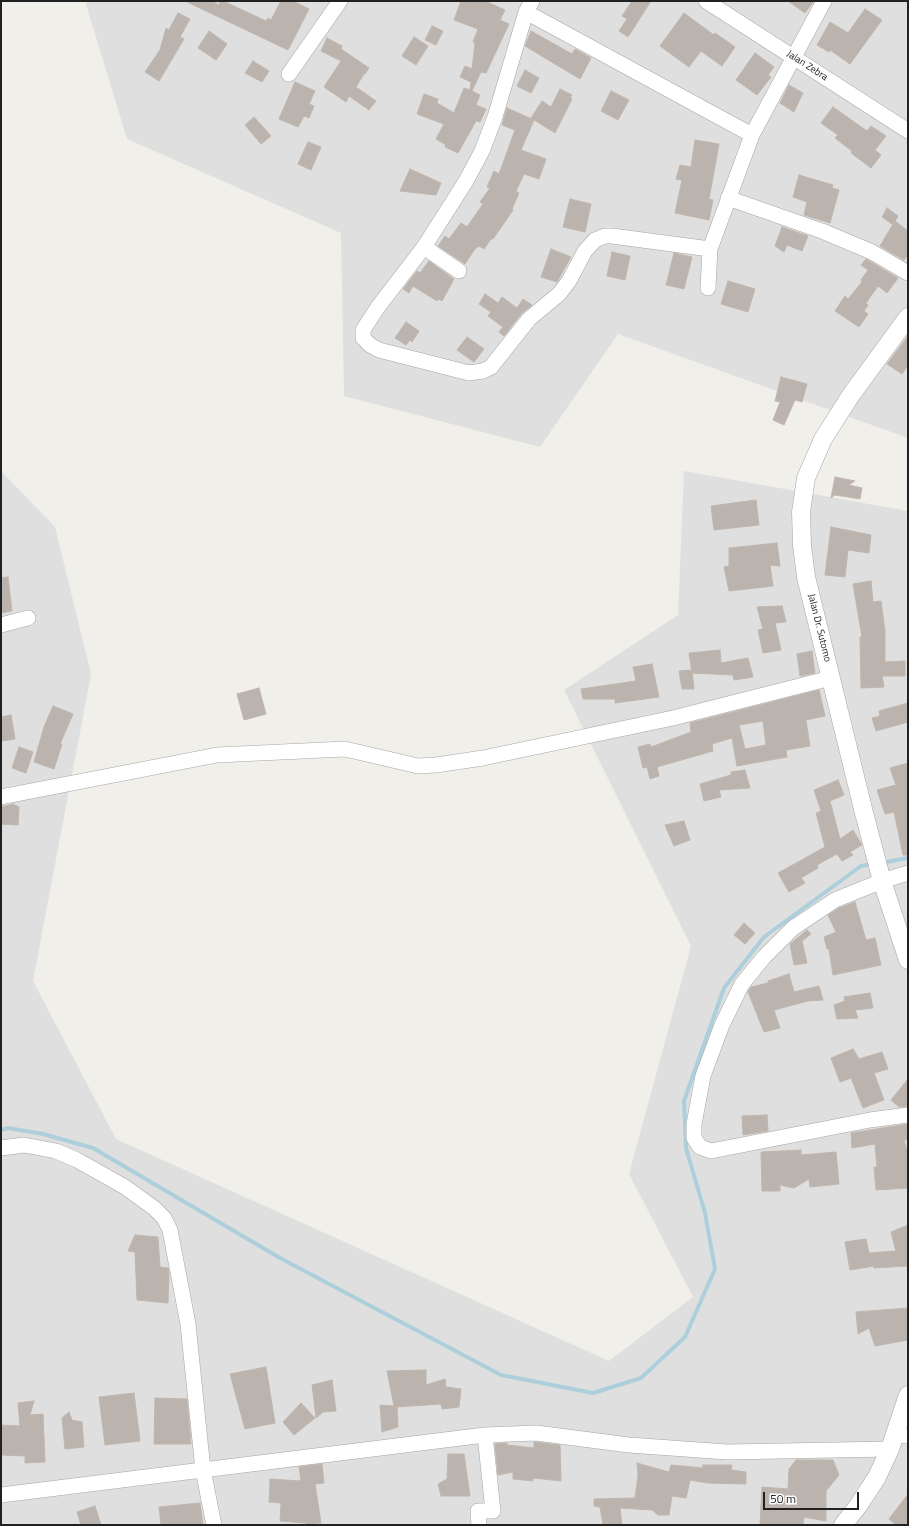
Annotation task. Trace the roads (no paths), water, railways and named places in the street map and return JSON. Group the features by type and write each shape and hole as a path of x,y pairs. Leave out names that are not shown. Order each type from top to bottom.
{"street":[{"path":"290,74 340,1"},
{"name":"Jalan Zebra","path":"706,1 908,131"},
{"path":"708,288 710,250 752,135 793,56 824,1"},
{"path":"710,250 612,236 605,236 595,240 584,251 569,281 559,294 528,319 492,367 483,371 469,373 379,350 370,345 363,338 364,330 378,307 424,247 466,181 482,151 495,117 528,5 752,135"},
{"path":"728,198 822,231 872,252 908,273"},
{"path":"424,247 459,271"},
{"name":"Jalan Dr. Sutomo","path":"908,317 851,395 823,439 806,478 801,512 802,545 806,577 870,836 882,880 908,960"},
{"path":"1,625 28,618"},
{"path":"1,797 217,755 345,749 418,766 436,765 483,758 673,718 832,678"},
{"path":"908,873 882,880 835,900 793,928 764,957 742,984 722,1025 703,1076 694,1124 694,1138 700,1147 711,1152 862,1121 908,1116"},
{"path":"1,1148 24,1145 56,1150 125,1187 154,1208 164,1218 170,1230 188,1324 203,1470 214,1525"},
{"path":"843,1525 867,1493 898,1440 908,1395"},
{"path":"1,1495 485,1435 536,1433 629,1445 727,1452 898,1440"},
{"path":"479,1525 478,1511 493,1511 485,1435"}],"waterway":[{"path":"881,863 908,858"},
{"path":"1,1130 8,1128 43,1134 93,1148 280,1258 501,1375 593,1393 641,1378 685,1337 715,1269 705,1213 686,1148 684,1101 724,988 764,937 861,866 872,864"}]}
